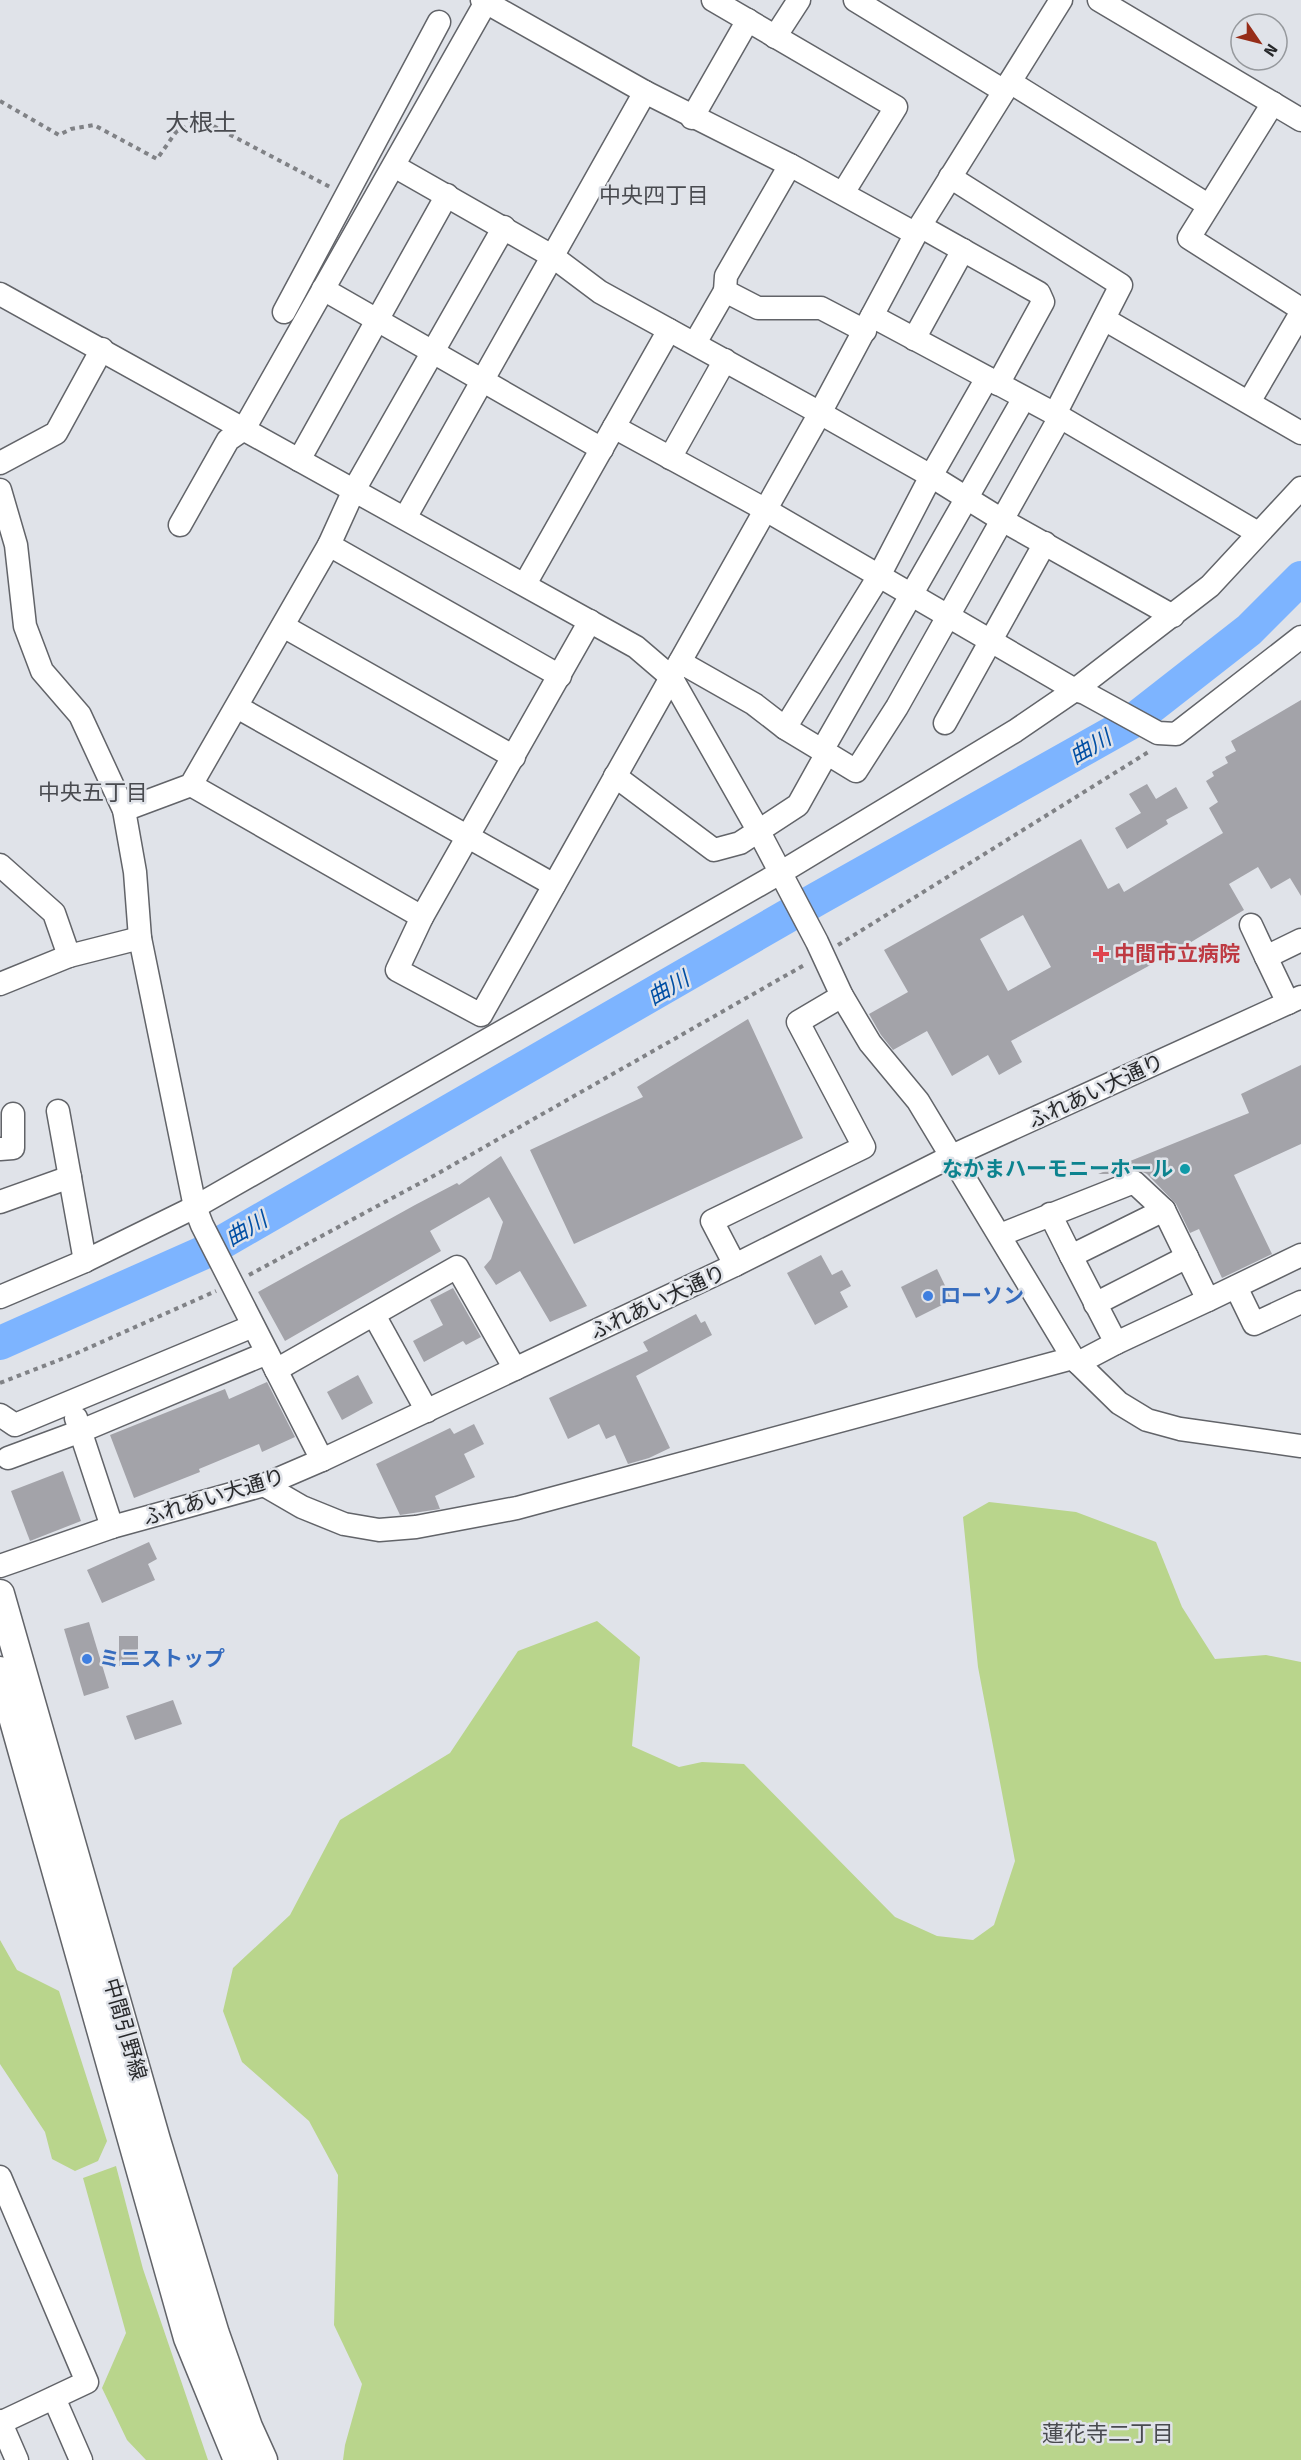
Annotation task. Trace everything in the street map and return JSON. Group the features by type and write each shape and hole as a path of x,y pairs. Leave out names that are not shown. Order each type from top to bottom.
{"main road":[{"name":"中間引野線","path":"0,1594 156,2140 215,2334 248,2427 263,2460"},
{"name":"中間引野線","path":"0,1671 188,2338 238,2460"}],"street":[{"path":"713,0 896,107 843,193"},
{"path":"775,37 799,0"},
{"path":"855,0 1208,206"},
{"path":"590,621 423,917 397,970 481,1015 820,413 918,230 1061,0"},
{"path":"1099,0 1301,120"},
{"path":"180,525 228,440 244,429 394,166 484,1 692,118 963,250 1039,293 1043,302 931,476 879,576 785,728"},
{"path":"692,118 748,20"},
{"path":"284,312 439,22"},
{"path":"405,518 645,92"},
{"path":"1249,402 1301,311 1189,238 1273,103"},
{"path":"695,343 725,291 726,276 790,165"},
{"path":"394,166 552,256 600,292 820,413 931,476 1002,520 1173,616"},
{"path":"0,294 525,584 675,670 754,704 785,728 828,747 856,771 897,707 1002,520 1057,416 1121,285 950,177"},
{"path":"300,460 447,195"},
{"path":"124,810 190,785 329,545 354,490 504,227"},
{"path":"914,339 963,250"},
{"path":"323,289 602,449"},
{"path":"725,291 758,308 821,308 914,339 1057,416 1258,533"},
{"path":"1104,319 1301,433"},
{"path":"525,584 669,330"},
{"path":"0,463 56,433 102,349"},
{"path":"670,458 725,360"},
{"path":"615,777 714,850 740,843 798,805 912,595 1024,398"},
{"path":"614,427 766,510 1080,692 1167,734 1301,637"},
{"path":"0,1297 199,1216 784,879 1080,692 1210,586 1301,488"},
{"path":"0,490 16,545 25,626 42,671 80,715 124,810 135,872 140,938 199,1216 322,1460"},
{"path":"945,723 1045,543"},
{"path":"329,545 560,676"},
{"path":"283,626 514,757"},
{"path":"675,670 820,949 842,996 870,1043 918,1101 1075,1360 1119,1403 1147,1420 1180,1429 1301,1446"},
{"path":"237,707 554,885"},
{"path":"190,785 423,917"},
{"path":"0,865 54,913 69,956"},
{"path":"1251,925 1266,957 1295,1000"},
{"path":"0,984 69,956 140,938"},
{"path":"1266,957 1301,940"},
{"path":"735,1265 712,1221 864,1147 798,1022 842,996"},
{"name":"ふれあい大通り","path":"0,1566 112,1527 264,1485 322,1460 735,1265 952,1156 1295,1000"},
{"path":"58,1111 85,1261"},
{"path":"0,1149 13,1148 13,1114"},
{"path":"0,1202 70,1177"},
{"path":"1000,1235 1134,1182 1164,1210 1208,1300"},
{"path":"1071,1256 1164,1210"},
{"path":"1050,1214 1116,1343"},
{"path":"264,1485 302,1507 344,1524 379,1530 416,1527 528,1505 1075,1360 1116,1343 1301,1255"},
{"path":"1095,1304 1187,1257"},
{"path":"8,1458 272,1362 374,1315 457,1267 515,1369"},
{"path":"1236,1287 1254,1324 1301,1302"},
{"path":"374,1315 427,1411"},
{"path":"0,1415 15,1425 253,1326"},
{"path":"71,1401 112,1527"},
{"path":"0,2178 87,2382 0,2422 17,2460"},
{"path":"54,2398 81,2460"}],"path":[{"path":"0,101 59,135 71,129 94,125 157,159 176,132 200,119 346,196"},
{"path":"0,1383 76,1353 437,1174 820,949 1167,734"}],"green space":[{"path":"989,1502 1076,1512 1156,1542 1182,1607 1215,1659 1266,1655 1301,1662 1301,2460 343,2460 362,2384 334,2325 338,2175 309,2121 242,2062 223,2011 233,1968 290,1915 340,1820 450,1753 518,1651 597,1621 640,1657 632,1746 679,1767 702,1762 744,1764 895,1917 937,1936 973,1940 994,1925 1015,1861 978,1667 963,1517"},
{"path":"0,1940 17,1970 59,1991 107,2141 98,2161 75,2171 52,2159 45,2132 0,2064"},
{"path":"116,2166 143,2269 208,2460 146,2460 127,2440 102,2388 126,2333 83,2178"}],"building":[{"path":"1301,700 1301,896 1290,878 1271,889 1258,867 1229,884 1244,910 1178,950 1011,1041 1022,1062 999,1075 988,1055 952,1076 927,1031 893,1050 869,1014 908,992 884,950 1081,839 1108,889 1119,883 1124,892 1223,833 1209,808 1218,802 1206,781 1214,776 1212,772 1228,763 1225,757 1236,751 1231,741","holes":["1023,915 1051,967 1008,991 980,939"]},
{"path":"1147,784 1156,799 1176,787 1188,808 1166,820 1168,824 1127,849 1115,828 1141,813 1129,794"},
{"path":"748,1019 803,1138 574,1244 530,1150 643,1097 637,1087"},
{"name":"なかまハーモニーホール","path":"1301,1065 1301,1144 1234,1175 1272,1254 1222,1278 1199,1229 1190,1233 1176,1204 1147,1174 1136,1169 1117,1174 1098,1174 1249,1113 1241,1094"},
{"path":"501,1156 587,1306 550,1322 520,1271 496,1285 484,1267 491,1259 503,1222 489,1197 430,1231 441,1251 285,1341 258,1292 415,1205 457,1183 459,1185"},
{"path":"821,1255 832,1275 842,1270 851,1286 840,1292 848,1307 815,1325 787,1273"},
{"name":"ローソン","path":"937,1269 952,1300 916,1318 901,1287"},
{"path":"453,1288 481,1337 466,1345 463,1341 424,1362 413,1341 443,1325 430,1300"},
{"path":"696,1314 701,1323 705,1321 712,1335 636,1376 670,1448 649,1458 628,1464 615,1435 606,1439 599,1424 568,1439 549,1398 648,1351 643,1342"},
{"path":"358,1375 373,1403 342,1420 327,1392"},
{"path":"267,1382 295,1437 262,1452 259,1444 199,1469 200,1472 134,1498 110,1435 225,1389 229,1399"},
{"path":"474,1424 484,1444 464,1454 475,1477 435,1496 440,1509 400,1515 376,1464 450,1428 454,1434"},
{"path":"63,1471 81,1521 30,1541 11,1491"},
{"path":"149,1542 157,1559 148,1564 155,1580 102,1603 87,1570"},
{"name":"ミニストップ","path":"89,1622 109,1688 84,1696 64,1629"},
{"path":"119,1636 138,1636 138,1665 119,1666"},
{"path":"173,1700 182,1724 135,1740 126,1716"}],"waterway":[{"name":"曲川","path":"0,1343 207,1251 817,899 1130,723 1249,630 1301,578"}],"place":[{"name":"中間市立病院","path":"1101,954"},
{"name":"なかまハーモニーホール","path":"1185,1169"},
{"name":"ローソン","path":"928,1296"},
{"name":"ミニストップ","path":"87,1659"}],"district":[{"name":"大根土","path":"201,123"},
{"name":"中央四丁目","path":"654,195"},
{"name":"中央五丁目","path":"93,792"},
{"name":"蓮花寺二丁目","path":"1108,2433"}]}
